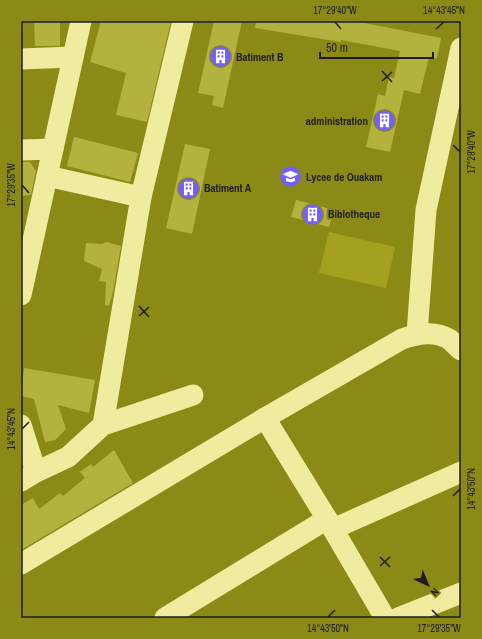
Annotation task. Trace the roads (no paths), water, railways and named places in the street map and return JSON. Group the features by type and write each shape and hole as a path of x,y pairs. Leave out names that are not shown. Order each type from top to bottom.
{"street":[{"path":"21,295 81,21"},
{"path":"103,426 141,197 183,21"},
{"path":"417,334 426,210 455,105 461,48"},
{"path":"21,59 73,57"},
{"path":"21,150 53,149"},
{"path":"47,176 141,197"},
{"path":"21,564 265,418 402,339 417,334 433,334 449,340 461,350"},
{"path":"21,425 28,476 68,457 103,426 193,395"},
{"path":"265,418 387,618 461,593"},
{"path":"165,618 330,524 461,472"}],"place":[{"name":"Batiment B","path":"220,57"},
{"name":"administration","path":"384,121"},
{"name":"Lycee de Ouakam","path":"290,177"},
{"name":"Batiment A","path":"189,188"},
{"name":"Biblotheque","path":"312,214"}]}
